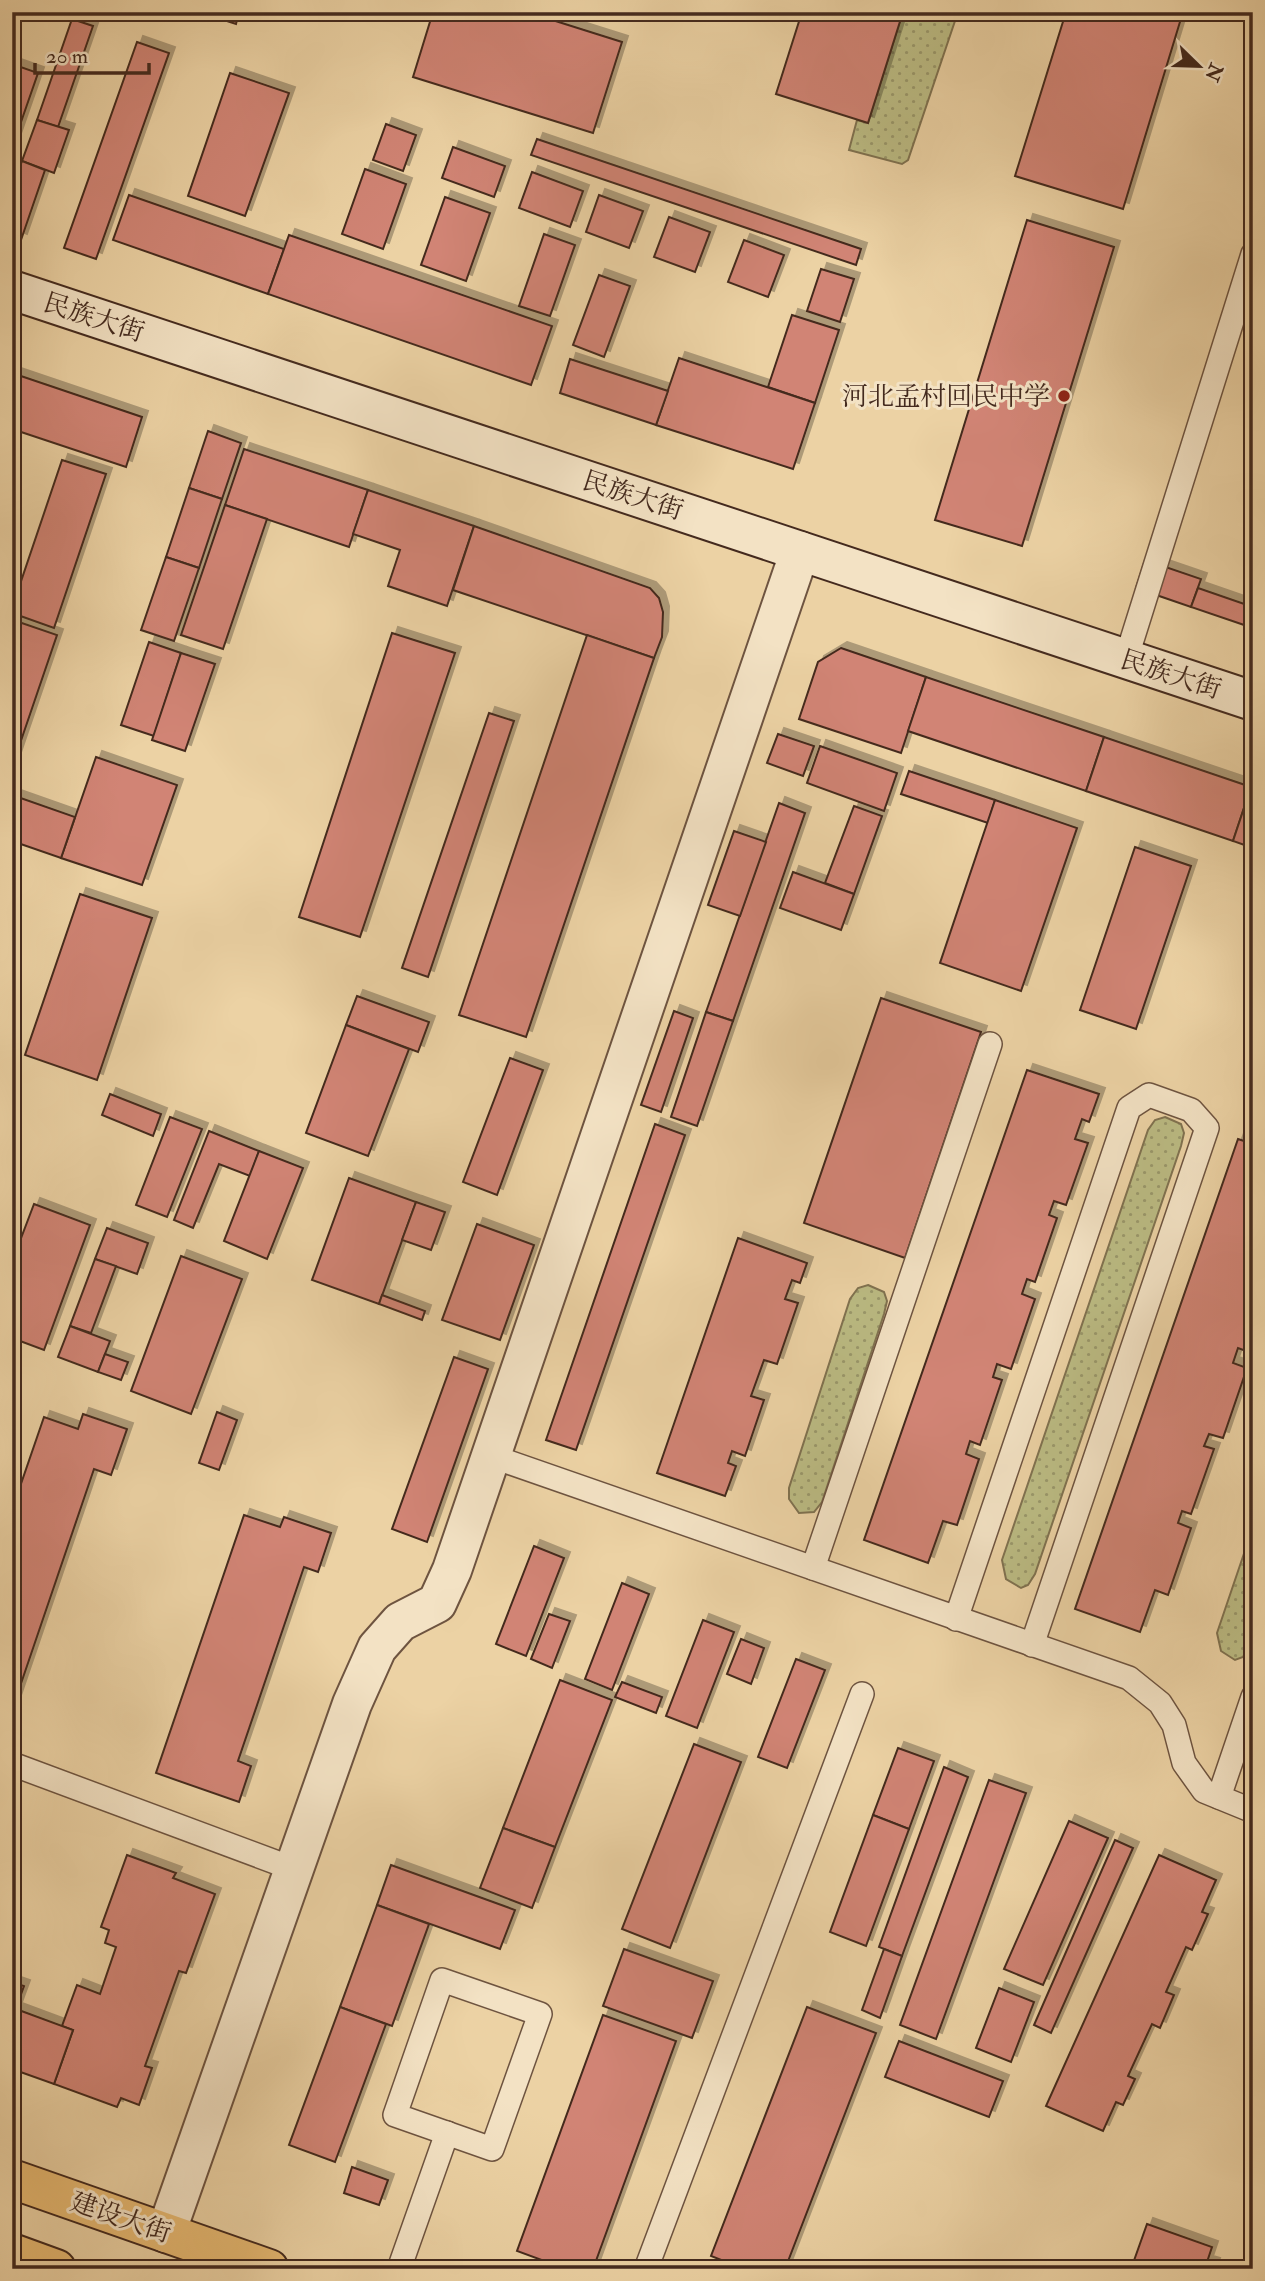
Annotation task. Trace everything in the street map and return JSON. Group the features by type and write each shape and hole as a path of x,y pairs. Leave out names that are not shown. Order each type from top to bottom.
{"main road":[{"name":"建设大街","path":"12,2179 269,2269"},
{"path":"12,2253 56,2269"}],"street":[{"name":"民族大街","path":"12,290 1253,701"},
{"path":"166,2233 352,1704 377,1648 400,1622 437,1603 452,1570 800,551"}],"lane":[{"path":"1126,659 1253,254"},
{"path":"813,1568 990,1044"},
{"path":"956,1619 1129,1108 1149,1095 1191,1110 1208,1128 1032,1645"},
{"path":"491,1456 1129,1678 1160,1703 1174,1725 1184,1763 1204,1791 1253,1811"},
{"path":"646,2269 862,1694"},
{"path":"1219,1797 1253,1697"},
{"path":"12,1764 294,1869"},
{"path":"442,1980 540,2014 492,2149 447,2133 395,2115 442,1980"},
{"path":"399,2269 447,2133"}],"green space":[{"path":"903,12 958,12 908,160 902,164 849,150 857,120 868,123"},
{"path":"1165,1117 1181,1124 1184,1133 1181,1146 1035,1574 1028,1585 1021,1588 1006,1579 1002,1560 1148,1130 1155,1120"},
{"path":"868,1285 884,1292 887,1301 884,1314 822,1502 814,1512 799,1513 789,1499 789,1488 850,1299 858,1288"},
{"path":"1253,1527 1253,1639 1243,1657 1235,1660 1221,1651 1217,1633"}],"building":[{"path":"199,12 239,12 236,24"},
{"path":"433,12 527,12 622,42 593,133 413,77"},
{"path":"802,12 903,12 868,123 776,94"},
{"path":"1066,12 1183,12 1123,209 1015,176"},
{"path":"72,19 93,26 58,127 37,120"},
{"path":"137,42 169,53 96,259 64,248"},
{"path":"12,64 38,73 12,148"},
{"path":"230,73 289,93 245,216 188,196"},
{"path":"37,120 69,130 54,173 22,161"},
{"path":"386,124 416,135 403,171 373,160"},
{"path":"537,139 861,249 856,265 531,155"},
{"path":"453,147 505,166 494,197 442,178"},
{"path":"22,161 45,170 21,240 12,236 12,188"},
{"path":"365,169 406,184 383,249 342,234"},
{"path":"532,172 583,191 570,227 519,208"},
{"path":"129,195 284,249 268,294 113,240"},
{"path":"599,195 643,211 629,248 586,232"},
{"path":"445,197 490,213 466,281 421,265"},
{"path":"669,217 710,232 695,272 654,257"},
{"path":"1027,220 1114,247 1022,546 935,520"},
{"path":"544,234 575,245 550,316 519,306"},
{"path":"289,235 552,326 531,385 268,294"},
{"path":"744,240 784,255 768,297 728,282"},
{"path":"821,269 854,279 840,322 807,311"},
{"path":"599,275 630,286 604,357 573,345"},
{"path":"792,315 839,330 815,403 768,387"},
{"path":"679,358 815,403 793,469 656,425"},
{"path":"570,359 668,391 656,425 560,393"},
{"path":"12,373 142,417 126,467 12,429"},
{"path":"208,431 241,443 222,499 189,488"},
{"path":"244,449 368,490 349,547 225,505"},
{"path":"62,460 106,474 54,628 12,613 12,608"},
{"path":"189,488 222,499 199,568 166,557"},
{"path":"368,490 474,526 447,606 388,586 400,550 353,534"},
{"path":"225,505 267,519 223,649 181,635"},
{"path":"474,526 650,588 659,598 663,612 662,637 654,658 453,590"},
{"path":"166,557 199,568 174,641 141,630"},
{"path":"1145,560 1201,579 1191,607 1136,588"},
{"path":"1198,588 1253,607 1253,628 1191,607"},
{"path":"12,621 57,635 12,767"},
{"path":"392,633 455,653 360,937 299,917"},
{"path":"587,635 654,658 526,1037 459,1015"},
{"path":"149,642 181,653 154,736 121,725"},
{"path":"841,648 926,677 901,753 799,719 818,662"},
{"path":"181,653 215,664 185,751 152,740"},
{"path":"926,677 1104,737 1086,791 908,731"},
{"path":"489,713 514,721 428,977 402,968"},
{"path":"778,734 814,746 803,776 767,763"},
{"path":"1104,737 1251,787 1233,841 1086,791"},
{"path":"820,746 897,773 884,811 807,783"},
{"path":"96,757 177,785 142,885 61,858"},
{"path":"909,771 995,800 988,823 901,794"},
{"path":"1253,787 1253,848 1233,841"},
{"path":"12,795 75,817 61,858 12,841"},
{"path":"995,800 1077,828 1021,991 940,963"},
{"path":"779,803 805,813 733,1021 706,1012"},
{"path":"854,806 882,816 854,894 825,883"},
{"path":"734,831 766,842 740,916 708,905"},
{"path":"1135,847 1191,866 1136,1029 1080,1010"},
{"path":"793,872 854,894 841,930 780,908"},
{"path":"80,894 152,918 97,1080 25,1055"},
{"path":"357,996 429,1022 418,1052 346,1025"},
{"path":"881,998 981,1032 905,1258 804,1223"},
{"path":"674,1011 693,1018 661,1112 641,1105"},
{"path":"706,1012 733,1021 697,1126 671,1117"},
{"path":"346,1025 409,1049 368,1156 306,1133"},
{"path":"510,1058 543,1070 497,1195 463,1182"},
{"path":"1027,1070 1099,1094 1089,1122 1082,1119 1075,1139 1088,1143 1066,1205 1054,1201 1049,1215 1057,1218 1035,1282 1027,1279 1022,1294 1035,1299 1011,1369 997,1364 993,1377 1002,1380 980,1445 970,1441 966,1454 979,1459 957,1525 943,1521 928,1563 864,1540"},
{"path":"110,1094 161,1114 153,1136 102,1115"},
{"path":"170,1117 202,1129 167,1217 136,1205"},
{"path":"655,1124 685,1135 576,1450 546,1440"},
{"path":"209,1131 259,1151 250,1176 219,1164 193,1228 174,1220"},
{"path":"1238,1139 1253,1144 1253,1333 1246,1351 1238,1348 1233,1363 1247,1368 1223,1438 1209,1434 1204,1446 1214,1449 1191,1514 1182,1511 1178,1523 1191,1528 1168,1595 1155,1590 1140,1632 1075,1609"},
{"path":"259,1151 303,1168 267,1259 224,1241"},
{"path":"349,1178 416,1202 379,1304 312,1280"},
{"path":"416,1202 445,1212 431,1250 402,1240"},
{"path":"34,1204 90,1225 44,1350 12,1338 12,1262"},
{"path":"477,1224 534,1245 500,1340 442,1320"},
{"path":"107,1228 148,1243 137,1274 95,1259"},
{"path":"738,1238 807,1263 800,1283 792,1280 785,1299 798,1303 777,1364 764,1360 751,1396 764,1400 745,1456 732,1451 728,1463 736,1466 725,1496 657,1473"},
{"path":"181,1256 242,1279 191,1414 131,1391"},
{"path":"95,1259 116,1266 91,1333 70,1326"},
{"path":"382,1295 425,1311 422,1320 379,1304"},
{"path":"70,1326 110,1341 98,1372 58,1357"},
{"path":"105,1354 128,1362 121,1380 98,1372"},
{"path":"454,1357 488,1369 427,1542 392,1529"},
{"path":"217,1412 237,1420 219,1470 199,1463"},
{"path":"83,1414 127,1429 111,1475 94,1469 12,1710 12,1510 44,1417 78,1429"},
{"path":"244,1515 280,1527 284,1517 331,1533 318,1572 304,1567 238,1761 251,1766 239,1802 156,1773"},
{"path":"534,1546 564,1558 526,1656 496,1644"},
{"path":"622,1583 649,1594 612,1690 585,1679"},
{"path":"549,1614 570,1621 552,1668 531,1659"},
{"path":"703,1620 734,1632 697,1728 666,1716"},
{"path":"741,1639 764,1648 751,1684 727,1674"},
{"path":"796,1659 825,1670 787,1768 758,1757"},
{"path":"560,1680 612,1700 555,1847 503,1828"},
{"path":"622,1682 662,1697 656,1713 615,1697"},
{"path":"694,1744 741,1762 670,1948 622,1929"},
{"path":"898,1748 934,1761 909,1829 873,1815"},
{"path":"944,1767 968,1777 902,1956 879,1947"},
{"path":"989,1780 1026,1793 936,2039 900,2025"},
{"path":"873,1815 909,1829 866,1946 830,1932"},
{"path":"1069,1821 1108,1838 1043,1985 1004,1969"},
{"path":"503,1828 555,1847 532,1908 480,1888"},
{"path":"1115,1840 1133,1848 1051,2033 1034,2025"},
{"path":"127,1855 176,1873 173,1878 215,1894 186,1973 179,1971 145,2066 152,2068 139,2105 121,2098 117,2107 54,2084 73,2030 62,2026 77,1985 100,1994 116,1947 105,1943 109,1930 101,1927"},
{"path":"1159,1855 1216,1880 1202,1912 1208,1914 1192,1950 1186,1947 1166,1992 1174,1995 1160,2028 1152,2024 1128,2076 1135,2079 1123,2105 1116,2102 1103,2131 1046,2106"},
{"path":"391,1865 515,1910 500,1949 377,1905"},
{"path":"377,1905 429,1924 392,2026 340,2007"},
{"path":"624,1949 713,1981 692,2038 603,2006"},
{"path":"884,1949 902,1956 880,2018 862,2010"},
{"path":"12,1982 24,1986 12,2019"},
{"path":"999,1988 1034,2002 1011,2062 976,2048"},
{"path":"340,2007 386,2024 335,2162 289,2145"},
{"path":"807,2007 876,2033 785,2269 744,2269 711,2256"},
{"path":"16,2009 73,2030 54,2084 12,2069 12,2019"},
{"path":"603,2015 676,2041 593,2269 566,2269 517,2251"},
{"path":"899,2041 1003,2081 989,2117 885,2077"},
{"path":"352,2167 388,2180 379,2205 344,2193"},
{"path":"1147,2224 1212,2247 1207,2262 1214,2264 1212,2269 1131,2269"}],"place":[{"name":"河北孟村回民中学","path":"1064,396"}]}
